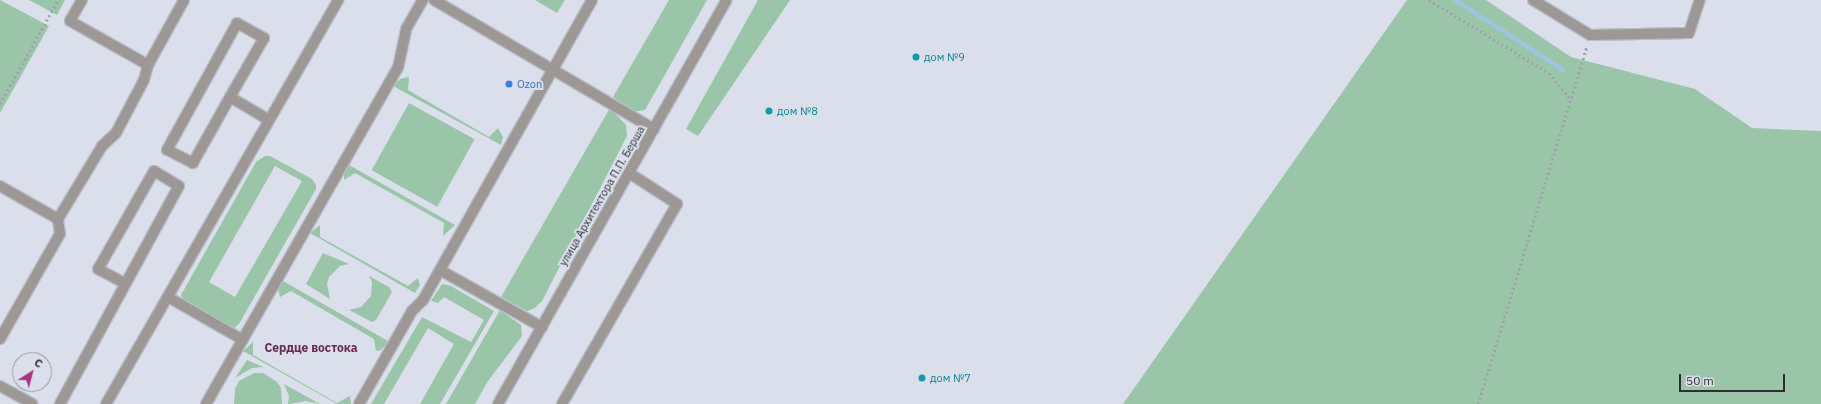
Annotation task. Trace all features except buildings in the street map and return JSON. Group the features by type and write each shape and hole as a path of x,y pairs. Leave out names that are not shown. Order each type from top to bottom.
{"street":[{"path":"82,0 70,21 148,65"},
{"path":"0,339 60,234 58,219 102,146 116,133 144,80 148,65 184,0"},
{"path":"106,404 338,0"},
{"path":"206,404 398,68 406,29 423,0"},
{"path":"434,0 654,128"},
{"path":"358,404 412,311 423,300 592,0"},
{"name":"улица Архитектора П.П. Берша","path":"498,404 727,0"},
{"path":"1533,0 1590,35 1689,34 1700,0"},
{"path":"237,23 264,38 230,97 192,163 167,150 237,23"},
{"path":"230,97 269,120"},
{"path":"60,404 124,283 179,186 154,171 98,269 124,283"},
{"path":"562,404 677,204 629,173"},
{"path":"0,186 58,219"},
{"path":"440,270 542,327"},
{"path":"168,296 243,340"},
{"path":"0,386 32,404"}],"path":[{"path":"0,104 58,0"},
{"path":"1430,0 1548,73 1572,100"},
{"path":"1478,404 1572,100 1590,35"}],"green space":[{"path":"0,0 49,26 0,113"},
{"path":"29,0 65,0 57,15"},
{"path":"535,0 565,0 557,13"},
{"path":"669,0 707,0 645,110 632,112 613,97"},
{"path":"758,0 790,0 698,136 686,129"},
{"path":"1407,0 1486,0 1571,57 1695,89 1752,128 1821,131 1821,404 1123,404"},
{"path":"409,77 408,90 489,137 498,128 503,137 501,145 393,86 400,79"},
{"path":"409,103 475,139 437,207 372,170"},
{"path":"610,108 626,125 627,136 542,301 535,308 527,311 501,297"},
{"path":"265,156 270,156 312,179 316,185 316,189 239,324 234,328 183,300 181,295 256,162","holes":["275,166 302,181 235,297 209,282"]},
{"path":"349,165 455,225 443,236 444,223 355,173 344,180 344,173"},
{"path":"320,225 320,237 408,286 418,278 420,285 415,293 310,233"},
{"path":"323,253 349,264 340,266 329,277 327,284 330,299 306,284"},
{"path":"369,276 389,287 392,292 376,320 372,322 349,310 361,307 371,296 372,282"},
{"path":"283,281 388,342 381,350 376,351 374,339 291,291 280,297 278,289"},
{"path":"442,284 451,286 494,311 440,404 420,404 454,344 428,328 384,404 371,404 422,317 471,342 484,320 444,297 438,303 431,301"},
{"path":"500,310 521,325 522,336 488,381 475,404 446,404"},
{"path":"253,342 253,355 337,403 350,396 351,404 337,404 243,351"},
{"path":"247,360 263,367 252,368 235,378"},
{"path":"254,373 263,373 277,382 281,388 282,404 234,404 235,389 239,381"},
{"path":"284,384 320,404 306,401 288,404 289,396"}],"waterway":[{"path":"1455,0 1563,70"}],"place":[{"name":"дом №9","path":"916,57"},
{"name":"Ozon","path":"509,84"},
{"name":"дом №8","path":"769,111"},
{"name":"дом №7","path":"922,378"}],"district":[{"name":"Сердце востока","path":"311,348"}]}
